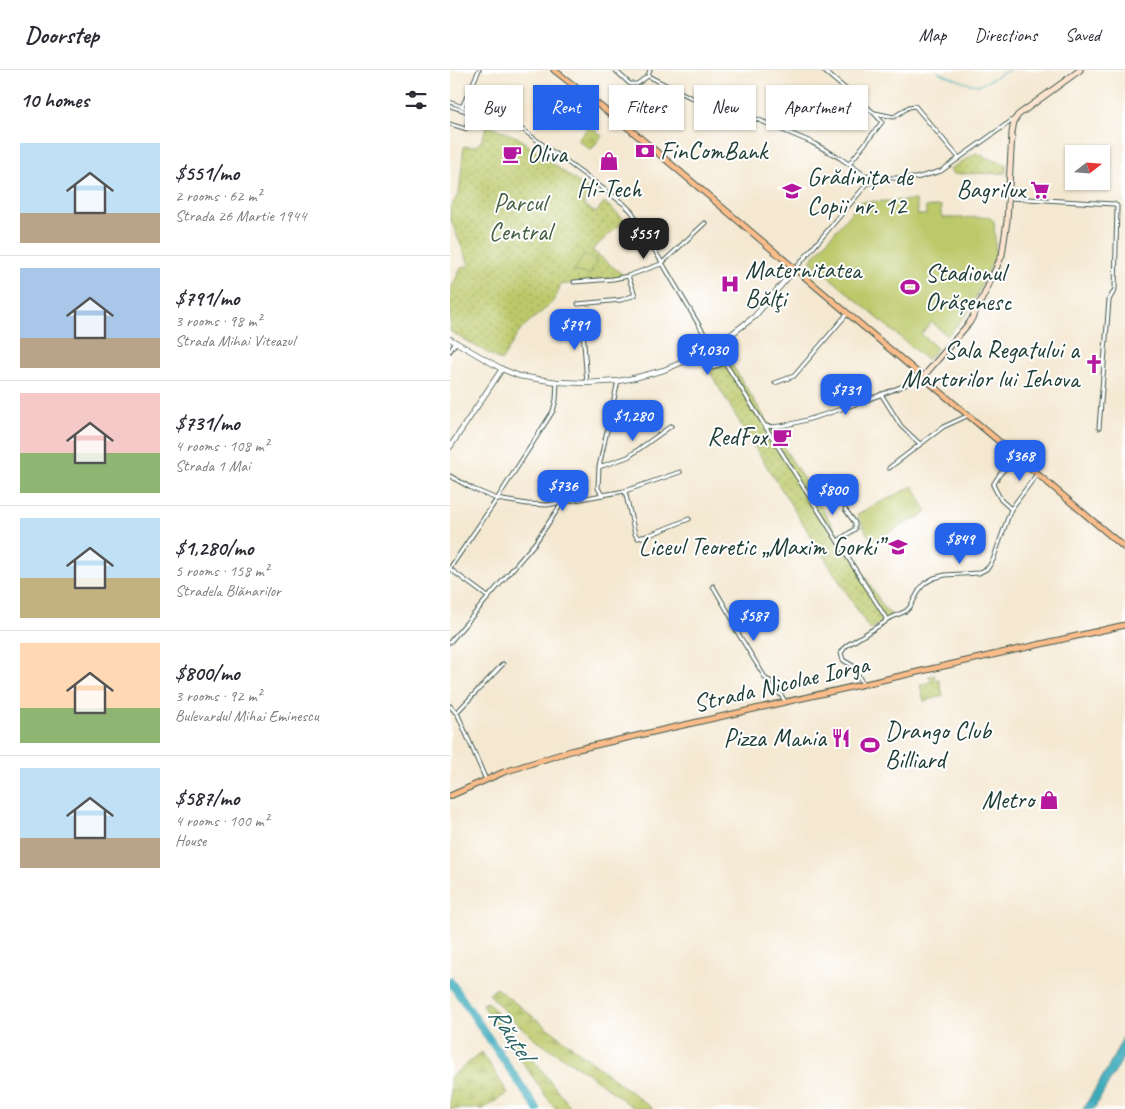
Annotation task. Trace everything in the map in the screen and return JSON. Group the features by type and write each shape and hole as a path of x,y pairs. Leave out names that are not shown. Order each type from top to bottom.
{"main road":[{"path":"554,70 632,131 1125,548"},
{"path":"923,377 966,328 984,295 1004,247 1012,133 1016,118 1080,70"},
{"name":"Strada Nicolae Iorga","path":"450,796 524,765 574,750 1125,625"}],"street":[{"path":"461,108 479,70"},
{"path":"615,70 625,80 634,85 640,83 648,76 650,70"},
{"path":"822,70 881,120 881,124 849,164"},
{"path":"648,76 694,98 747,115 811,142 863,174 884,178 916,178 941,171 1016,118"},
{"path":"450,104 465,109"},
{"path":"874,113 894,117 909,107 915,106 959,158"},
{"path":"450,124 465,128"},
{"path":"523,130 629,209 712,346 725,362 886,620"},
{"path":"863,174 867,184"},
{"path":"450,339 502,369 520,376 557,382 618,381 664,370 701,353 754,317 867,184 884,178"},
{"path":"1008,198 1114,204 1117,206 1115,290 1109,300 1099,428"},
{"path":"574,282 628,276 662,264 705,224"},
{"path":"578,304 621,300 635,294 628,276"},
{"path":"776,383 794,376 848,313"},
{"path":"582,317 587,383"},
{"path":"450,351 456,342"},
{"path":"701,353 713,368 725,362"},
{"path":"450,448 502,369"},
{"path":"765,426 773,427 805,420 881,394 923,377"},
{"path":"603,495 598,488 599,467 618,381"},
{"path":"488,597 450,568 553,411 557,382"},
{"path":"881,394 901,426 920,444"},
{"path":"889,468 943,427 967,416"},
{"path":"599,467 628,457 671,426"},
{"path":"1010,509 1000,500 993,485 1000,474 1016,457"},
{"path":"450,476 472,489 497,499 538,505 562,503 625,491 680,472"},
{"path":"863,684 853,666 844,660 841,654 846,646 886,620 906,612 920,589 934,578 944,575 979,573 988,568 993,560 1010,509 1037,474"},
{"path":"625,491 637,538 647,536 689,519"},
{"path":"450,642 535,543 562,503"},
{"path":"838,541 856,529 845,510"},
{"path":"713,586 764,677 772,682 786,702"},
{"path":"457,712 504,664"},
{"path":"450,706 457,712 486,780"}],"green space":[{"name":"Parcul Central","path":"485,130 500,130 517,137 591,192 583,204 596,213 604,202 625,220 592,250 622,274 616,278 560,285 558,293 550,305 521,330 501,361 450,331 450,291 461,268 469,265 450,218 450,208 459,193 464,146 477,145 482,139"},
{"path":"586,130 594,130 602,136 591,150 578,140"},
{"path":"976,153 1006,164 1006,173 953,174 950,169"},
{"name":"Stadionul Orășenesc","path":"916,200 918,215 926,215 926,207 941,206 943,218 988,217 994,221 996,255 968,313 947,336 932,322 921,334 937,348 927,360 810,261 860,202"},
{"path":"585,254 597,261 590,275 573,271"},
{"path":"727,357 885,609 892,615 870,630 747,435 708,369"},
{"path":"913,486 927,513 871,541 857,514"},
{"path":"935,675 934,680 939,679 943,696 924,701 920,685 930,682 931,680 928,676"},
{"path":"496,988 653,1109 635,1109 589,1074 537,1041 509,1016 489,994"},
{"path":"488,1002 572,1109 555,1109 482,1004"},
{"path":"482,1052 508,1093 483,1109 450,1109 450,1077"}],"water":[{"path":"1125,1033 1125,1055 1094,1109 1083,1109 1109,1066"}],"waterway":[{"path":"937,70 940,73 970,84 980,85 1009,70"},
{"name":"Răuțel","path":"450,981 537,1109"}],"place":[{"name":"FinComBank","path":"645,151"},
{"name":"Oliva","path":"512,154"},
{"name":"Hi-Tech","path":"609,161"},
{"name":"Bagrilux","path":"1040,190"},
{"name":"Grădinița de Copii nr. 12","path":"792,191"},
{"name":"Maternitatea Bălţi","path":"730,284"},
{"name":"Stadionul Orășenesc","path":"910,287"},
{"name":"Sala Regatului a Martorilor lui Iehova","path":"1094,364"},
{"name":"RedFox","path":"782,437"},
{"name":"Liceul Teoretic „Maxim Gorki”","path":"898,547"},
{"name":"Pizza Mania","path":"841,738"},
{"name":"Drango Club Billiard","path":"870,745"},
{"name":"Metro","path":"1049,800"}]}
